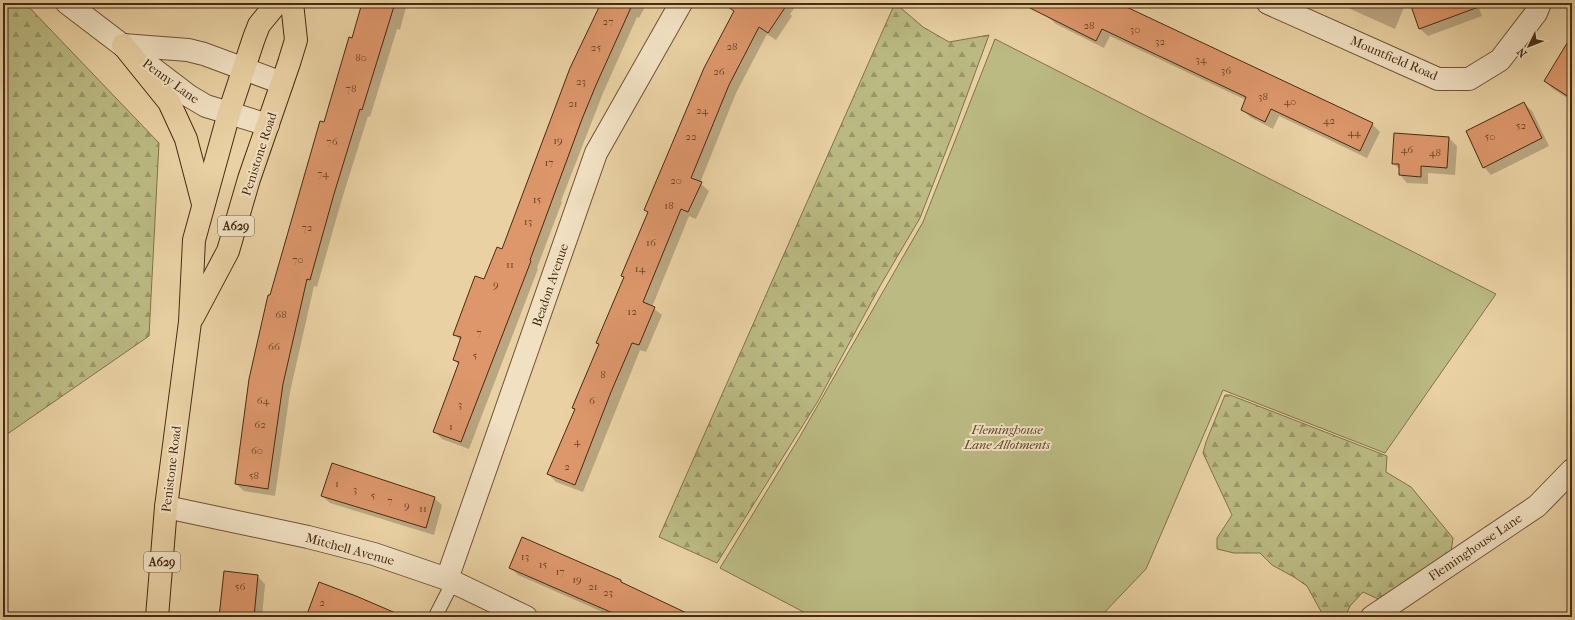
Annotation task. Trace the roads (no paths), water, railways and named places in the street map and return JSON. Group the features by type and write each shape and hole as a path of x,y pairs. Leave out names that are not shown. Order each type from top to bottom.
{"highway":[{"name":"Penistone Road","path":"157,617 166,507 190,322 194,240 229,113 259,25 277,3"},
{"name":"Penistone Road","path":"190,322 228,251 296,40 292,3"},
{"path":"123,45 169,102 186,139 203,206"}],"street":[{"name":"Penny Lane","path":"67,3 189,96 206,106 268,125"},
{"name":"Beadon Avenue","path":"450,581 596,153 681,3"},
{"name":"Mountfield Road","path":"1268,3 1438,79 1469,79 1500,60 1536,13 1540,3"},
{"name":"Penny Lane","path":"123,45 188,50 204,54 282,83"},
{"name":"Fleminghouse Lane","path":"1376,616 1537,506 1572,470"},
{"name":"Mitchell Avenue","path":"166,507 308,537 374,554 450,581 526,617"}],"lane":[{"path":"435,617 450,581"}],"park label":[{"name":"Fleminghouse Lane Allotments","path":"1007,436"}]}
